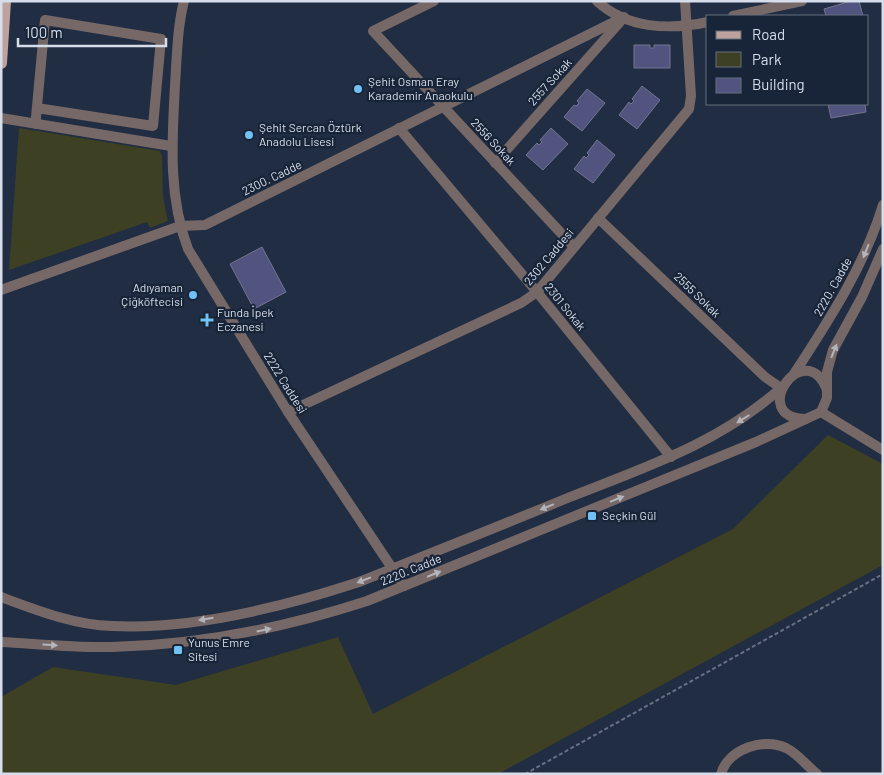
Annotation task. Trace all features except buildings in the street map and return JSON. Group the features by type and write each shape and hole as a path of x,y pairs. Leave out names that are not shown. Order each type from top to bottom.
{"main road":[{"path":"1,63 5,1"}],"street":[{"name":"2222 Caddesi","path":"184,1 178,25 171,146 175,200 180,226 188,248 288,412 404,586"},
{"name":"2556 Sokak","path":"434,1 374,31 574,247"},
{"path":"598,1 624,17 658,27 687,26 706,22"},
{"name":"2302 Caddesi","path":"288,412 521,303 537,292 688,109 690,96 685,1"},
{"path":"737,15 802,1"},
{"name":"2300. Cadde","path":"1,290 180,226 205,225 624,17"},
{"name":"2557 Sokak","path":"495,163 624,17"},
{"path":"36,124 37,108 45,20 161,39 153,126 37,108"},
{"path":"1,118 171,146"},
{"name":"2301 Sokak","path":"399,128 537,292 671,457"},
{"name":"2220. Cadde","path":"1,598 81,622 111,626 157,625 242,613 320,595 392,569 671,457 726,429 754,412 794,374 846,292 863,258 883,205"},
{"name":"2555 Sokak","path":"598,218 765,377 781,388"},
{"path":"883,249 862,296 833,350 827,372 827,398 821,412 883,450"},
{"path":"794,374 805,372 819,378 824,383 827,398"},
{"path":"781,388 780,396 785,411 799,419 807,419"},
{"name":"2220. Cadde","path":"1,642 109,647 218,638 289,625 327,614 404,586 756,442 821,412"},
{"path":"721,774 724,763 740,751 758,745 775,744 788,748 816,774"}],"path":[{"path":"525,774 883,574"}],"green space":[{"path":"19,128 160,151 162,157 163,197 168,221 150,228 147,222 9,270"},
{"path":"828,435 883,464 883,565 498,774 1,774 1,697 53,667 176,685 338,637 373,714 733,529"}],"place":[{"name":"Şehit Osman Eray Karademir Anaokulu","path":"358,89"},
{"name":"Şehit Sercan Öztürk Anadolu Lisesi","path":"249,135"},
{"name":"Adıyaman Çiğköftecisi","path":"193,295"},
{"name":"Funda İpek Eczanesi","path":"207,320"},
{"name":"Seçkin Gül","path":"592,516"},
{"name":"Yunus Emre Sitesi","path":"178,650"}]}
